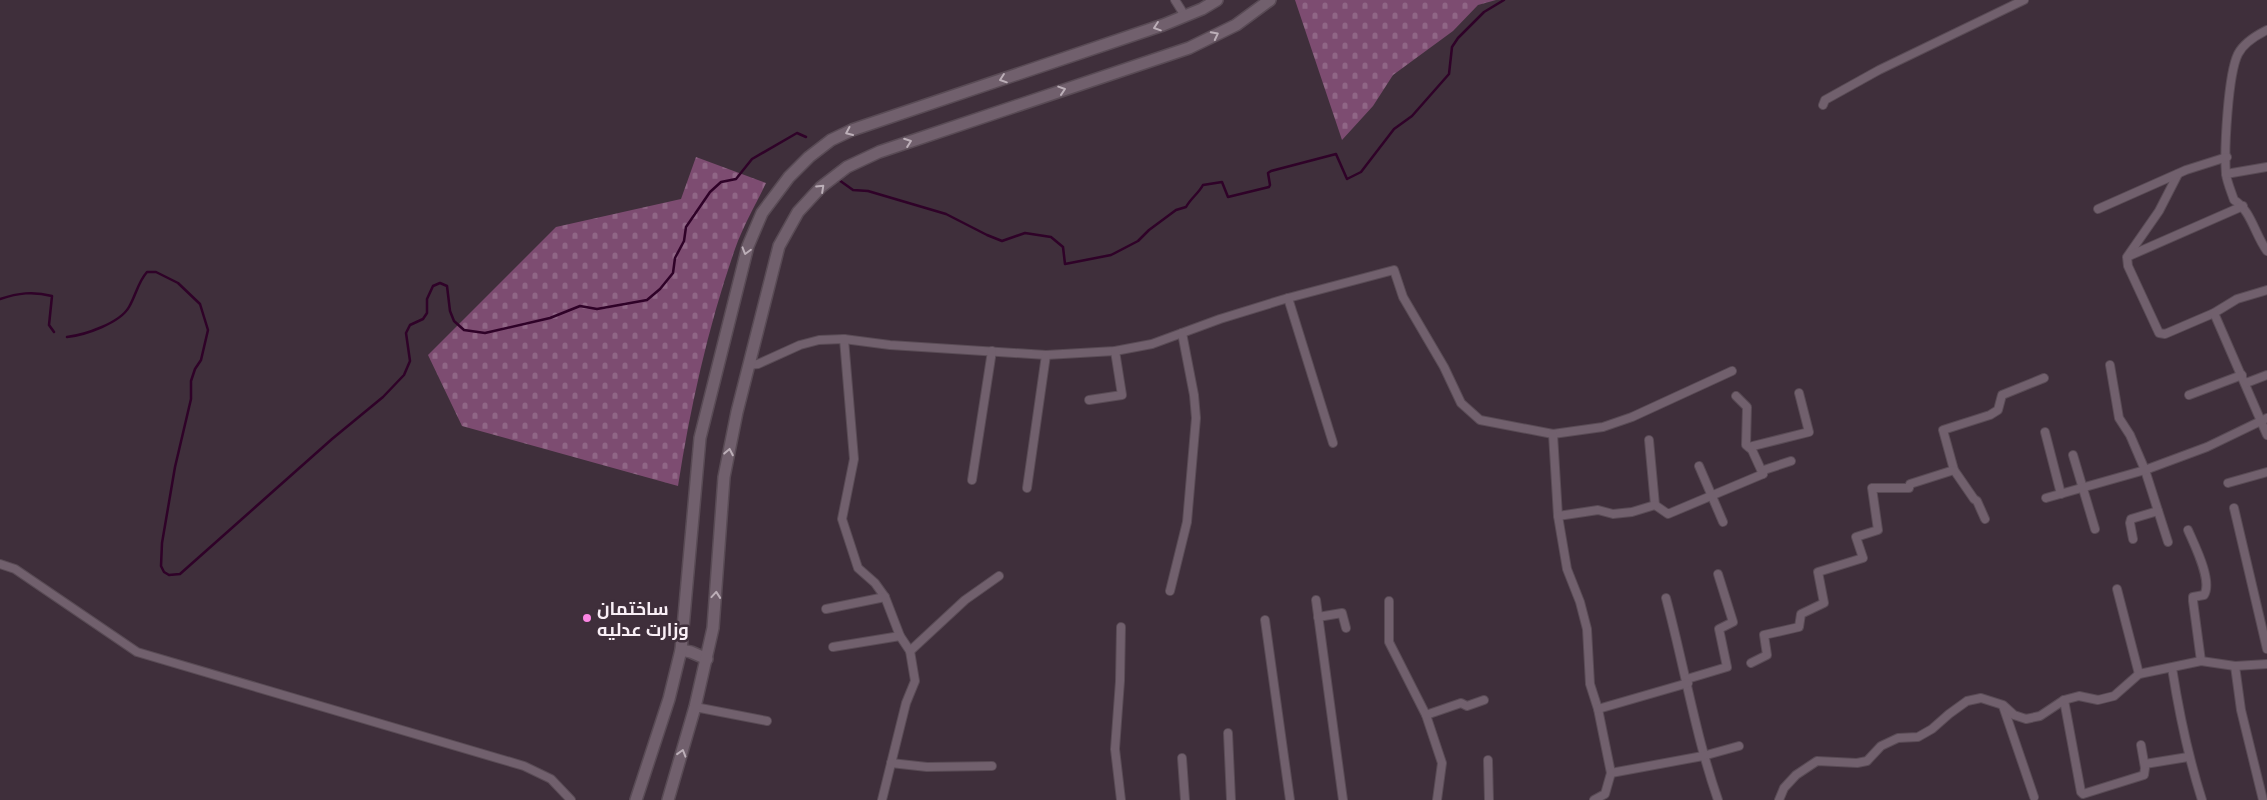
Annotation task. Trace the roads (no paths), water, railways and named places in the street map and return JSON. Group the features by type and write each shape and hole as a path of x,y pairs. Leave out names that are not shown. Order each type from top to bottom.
{"street":[{"path":"1175,0 1185,16"},
{"path":"636,800 669,699 681,650 700,438 748,246 762,213 789,177 809,157 831,140 852,130 1185,16 1217,0"},
{"path":"668,800 695,707 714,628 724,477 749,365 779,246 798,212 821,187 847,167 879,152 1189,48 1236,24 1270,0"},
{"path":"1823,105 1825,100 1879,70 2024,0"},
{"path":"2267,30 2246,45 2236,58 2229,101 2226,174 2234,200 2243,206 2263,239 2267,251"},
{"path":"2098,209 2178,174 2227,157"},
{"path":"2226,174 2267,167"},
{"path":"2178,174 2159,211 2127,257 2128,266 2161,334 2214,313 2237,299 2267,290"},
{"path":"2127,257 2243,206"},
{"path":"749,365 758,364 800,345 819,340 844,339 890,345 1046,355 1116,351 1152,344 1220,319 1288,298 1394,270 1403,297 1440,359 1461,403 1480,420 1552,434 1603,427 1632,417 1732,370"},
{"path":"1288,298 1334,443"},
{"path":"2214,313 2264,420 2267,435"},
{"path":"1170,591 1186,522 1196,418 1194,395 1182,333"},
{"path":"844,339 854,459 842,520 858,568 885,597 900,636 910,651 915,681 906,703 882,800"},
{"path":"972,480 992,351"},
{"path":"1089,400 1122,395 1116,351"},
{"path":"1027,488 1046,355"},
{"path":"2110,365 2119,418 2130,434 2145,470 2168,542"},
{"path":"2246,383 2267,374"},
{"path":"2189,395 2242,375"},
{"path":"1985,519 1977,501 1954,470 1943,430 1944,428 1990,415 1998,410 2002,395 2044,378"},
{"path":"1749,447 1809,432 1799,393"},
{"path":"1736,396 1747,407 1746,445 1752,450 1763,474"},
{"path":"2046,498 2145,470 2207,447 2264,420"},
{"path":"2046,432 2061,494"},
{"path":"1552,434 1558,516 1568,569 1587,629 1590,684 1598,708 1611,773 1605,794 1594,800"},
{"path":"1649,440 1655,505"},
{"path":"2073,455 2095,529"},
{"path":"1655,505 1668,514 1763,474 1764,470 1791,461"},
{"path":"1700,466 1723,522"},
{"path":"1751,663 1767,655 1764,635 1799,627 1801,614 1824,603 1818,572 1863,558 1856,537 1878,530 1872,488 1909,488 1911,484 1954,470"},
{"path":"2228,483 2267,472"},
{"path":"1558,516 1598,510 1613,514 1632,512 1655,505"},
{"path":"2234,508 2267,649"},
{"path":"2133,539 2131,519 2158,511"},
{"path":"2188,530 2204,572 2206,590 2204,594 2193,598 2201,661"},
{"path":"0,564 15,569 137,652 524,766 551,779 571,800"},
{"path":"1598,708 1727,667 1718,629 1733,623 1718,574"},
{"path":"910,651 965,600 999,576"},
{"path":"2117,589 2139,674"},
{"path":"826,609 885,597"},
{"path":"1666,598 1687,681 1703,756 1718,800"},
{"path":"1316,600 1344,800"},
{"path":"1389,601 1388,638 1426,715 1443,765 1436,800"},
{"path":"1318,617 1342,613 1346,628"},
{"path":"1265,620 1290,800"},
{"path":"1121,627 1120,681 1115,748 1121,800"},
{"path":"833,647 900,636"},
{"path":"681,650 707,659"},
{"path":"1779,800 1784,788 1796,775 1817,761 1857,763 1867,761 1881,746 1898,738 1918,737 1932,729 1967,701 1981,698 2003,705 2014,715 2026,719 2040,716 2064,700 2080,696 2098,700 2114,696 2139,674 2201,661 2235,666 2267,664"},
{"path":"2235,666 2241,710 2263,800"},
{"path":"2172,668 2179,717 2188,757 2202,800"},
{"path":"1426,715 1461,703 1467,706 1484,700"},
{"path":"2064,700 2081,792 2083,794 2144,775 2145,764 2141,745"},
{"path":"2003,705 2034,797"},
{"path":"695,707 767,720"},
{"path":"1228,734 1231,800"},
{"path":"1611,773 1703,756 1739,746"},
{"path":"2145,764 2188,757"},
{"path":"1182,758 1184,800"},
{"path":"1488,760 1489,800"},
{"path":"891,763 927,767 992,766"}],"waterway":[{"path":"839,180 853,190 868,191 946,214 1002,241 1025,233 1051,237 1063,247 1065,264 1111,255 1138,241 1149,230 1176,210 1186,207 1203,185 1222,182 1228,197 1269,187 1268,173 1271,171 1336,154 1347,179 1361,172 1394,129 1412,116 1449,74 1452,47 1458,38 1484,12 1504,0"},
{"path":"67,337 92,331 118,318 129,307 141,280 147,272 156,272 178,283 200,304 208,330 201,360 195,369 191,381 191,399 175,467 162,543 161,566 164,572 169,575 180,574 332,439 383,397 404,375 410,361 406,333 410,325 423,319 427,313 427,299 433,286 440,283 447,286 450,311 454,321 464,330 485,333 550,318 580,306 597,309 647,300 660,289 673,273 675,258 684,241 686,227 710,192 721,182 736,179 752,159 797,133 806,137"},
{"path":"0,299 26,293 52,296 49,325 54,332"}],"place":[{"name":"ساختمان وزارت عدلیه","path":"587,618"}]}
